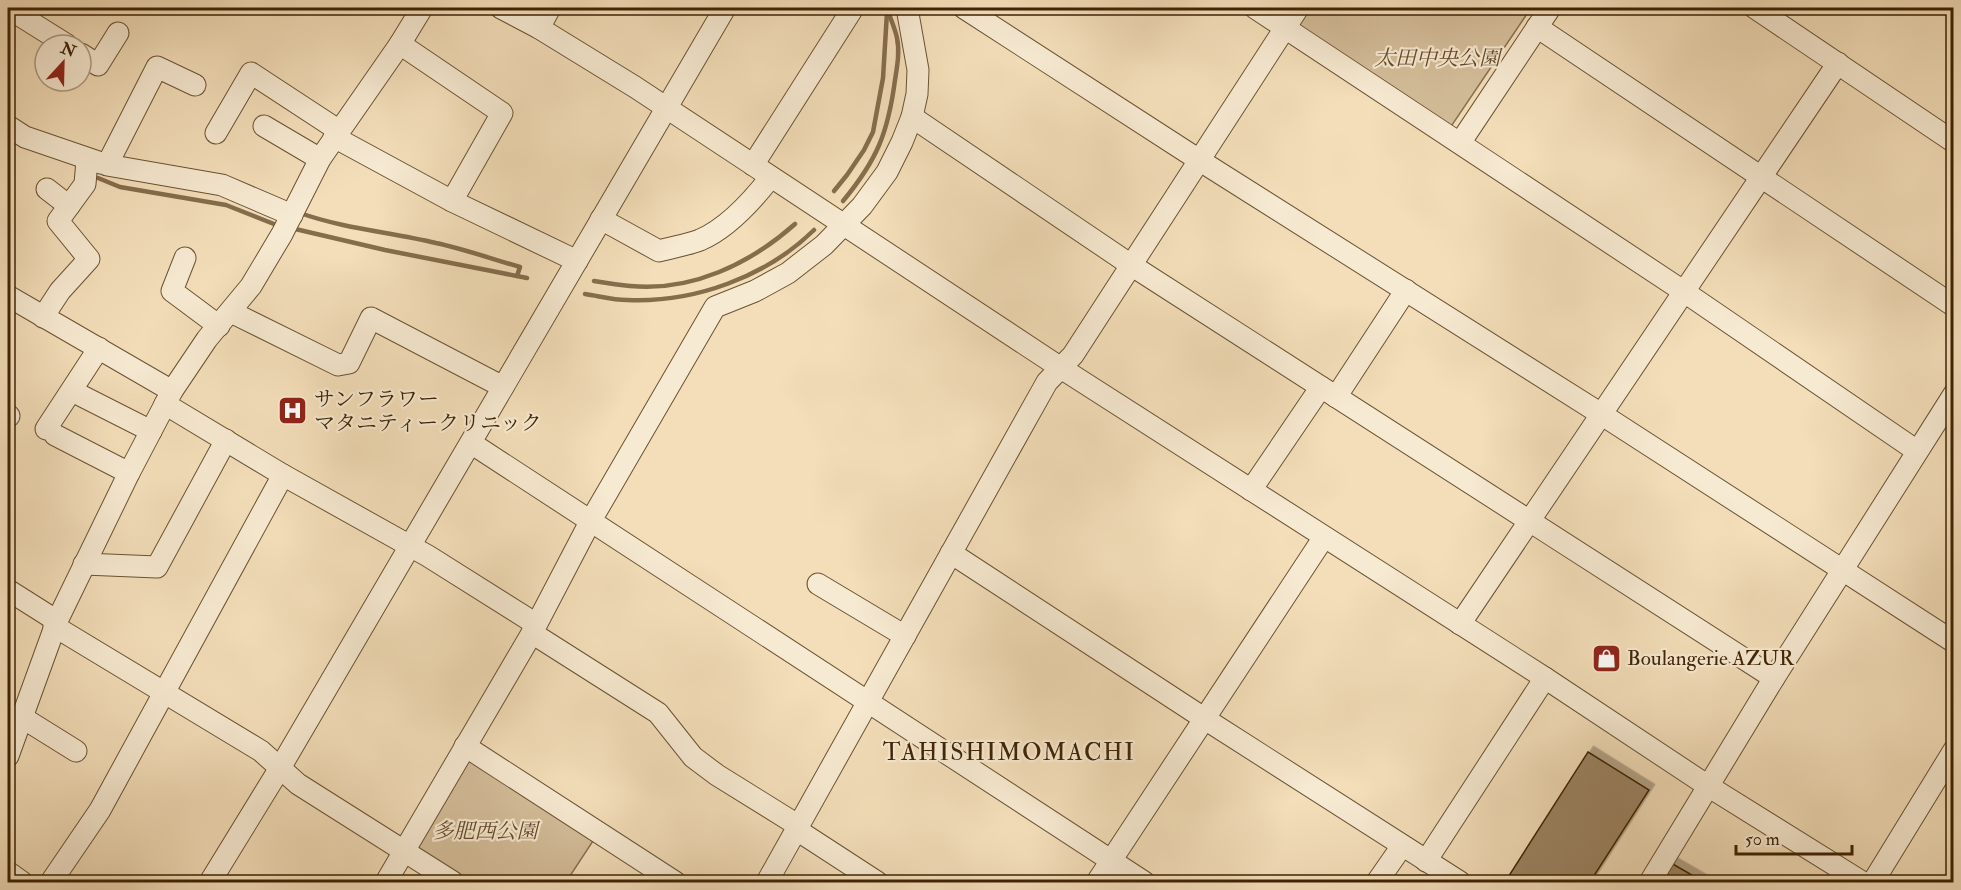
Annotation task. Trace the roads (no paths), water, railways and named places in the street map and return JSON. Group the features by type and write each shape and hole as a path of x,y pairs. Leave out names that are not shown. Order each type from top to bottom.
{"street":[{"path":"8,8 47,33"},
{"path":"8,756 56,624 129,473 169,398 207,339 251,286 287,224 320,159 400,44 422,8"},
{"path":"501,8 538,28 666,107 770,178 1061,368 1545,678 1708,786 1862,882"},
{"path":"538,28 550,8"},
{"path":"210,882 280,768 725,8"},
{"path":"753,165 853,8"},
{"path":"386,882 534,628 590,522 715,307 755,291 788,273 824,245 862,206 887,172 912,117 917,94 918,69 907,8"},
{"path":"964,8 1199,160 1601,414 1953,642"},
{"path":"1255,8 1683,291 1917,451"},
{"path":"767,882 1047,382 1073,355 1298,8"},
{"path":"1460,143 1550,8"},
{"path":"1755,8 1953,142"},
{"path":"1537,27 1761,175 1953,306"},
{"path":"93,62 98,65 118,33"},
{"path":"400,44 502,113 452,201"},
{"path":"1460,624 1838,63"},
{"path":"44,317 60,291 89,259 58,221 85,184 157,67 195,85"},
{"path":"216,133 251,73 336,133 452,201 577,261"},
{"path":"912,117 1131,265 1774,678"},
{"path":"8,126 25,137 97,162 222,186 287,224"},
{"path":"264,126 320,159"},
{"path":"601,219 659,251 701,240 721,228 755,197 770,178"},
{"path":"47,189 69,206"},
{"path":"185,258 172,291 225,319 338,365 349,363 371,318 503,387"},
{"path":"1251,490 1406,290"},
{"path":"8,296 99,348 226,440 283,475 410,545 534,628 658,713 693,757 717,775 877,882"},
{"path":"99,348 50,432 129,473"},
{"path":"72,391 151,431"},
{"path":"1650,882 1841,570 1953,394"},
{"path":"84,564 157,567 226,440"},
{"path":"471,443 1144,882"},
{"path":"51,882 100,810 283,475"},
{"path":"1097,882 1324,537"},
{"path":"951,553 1204,719 1460,882"},
{"path":"818,584 905,636"},
{"path":"8,590 56,624 164,693 261,751 298,784 453,882"},
{"path":"1426,861 1545,678"},
{"path":"23,718 76,751"},
{"path":"465,746 675,882"},
{"path":"1873,882 1953,750"},
{"path":"1377,882 1402,846"},
{"path":"8,872 22,882"}],"waterway":[{"path":"843,201 873,159 889,116 897,70 898,49 896,34 887,8"},
{"path":"834,191 864,150 873,132 883,78 887,12"},
{"path":"98,178 120,187 226,205 279,226"},
{"path":"300,213 351,227 419,239 468,251 520,267 517,276"},
{"path":"594,281 653,287 697,280 739,263 795,224"},
{"path":"291,228 385,250 527,278"},
{"path":"585,294 622,300 652,300 703,292 751,274 795,247 814,230"}],"place":[{"name":"サンフラワー マタニティークリニック","path":"293,411"},
{"name":"Boulangerie AZUR","path":"1606,658"}],"district":[{"name":"TAHISHIMOMACHI","path":"1009,752"}],"park label":[{"name":"太田中央公園","path":"1437,58"},
{"name":"多肥西公園","path":"485,831"}]}
